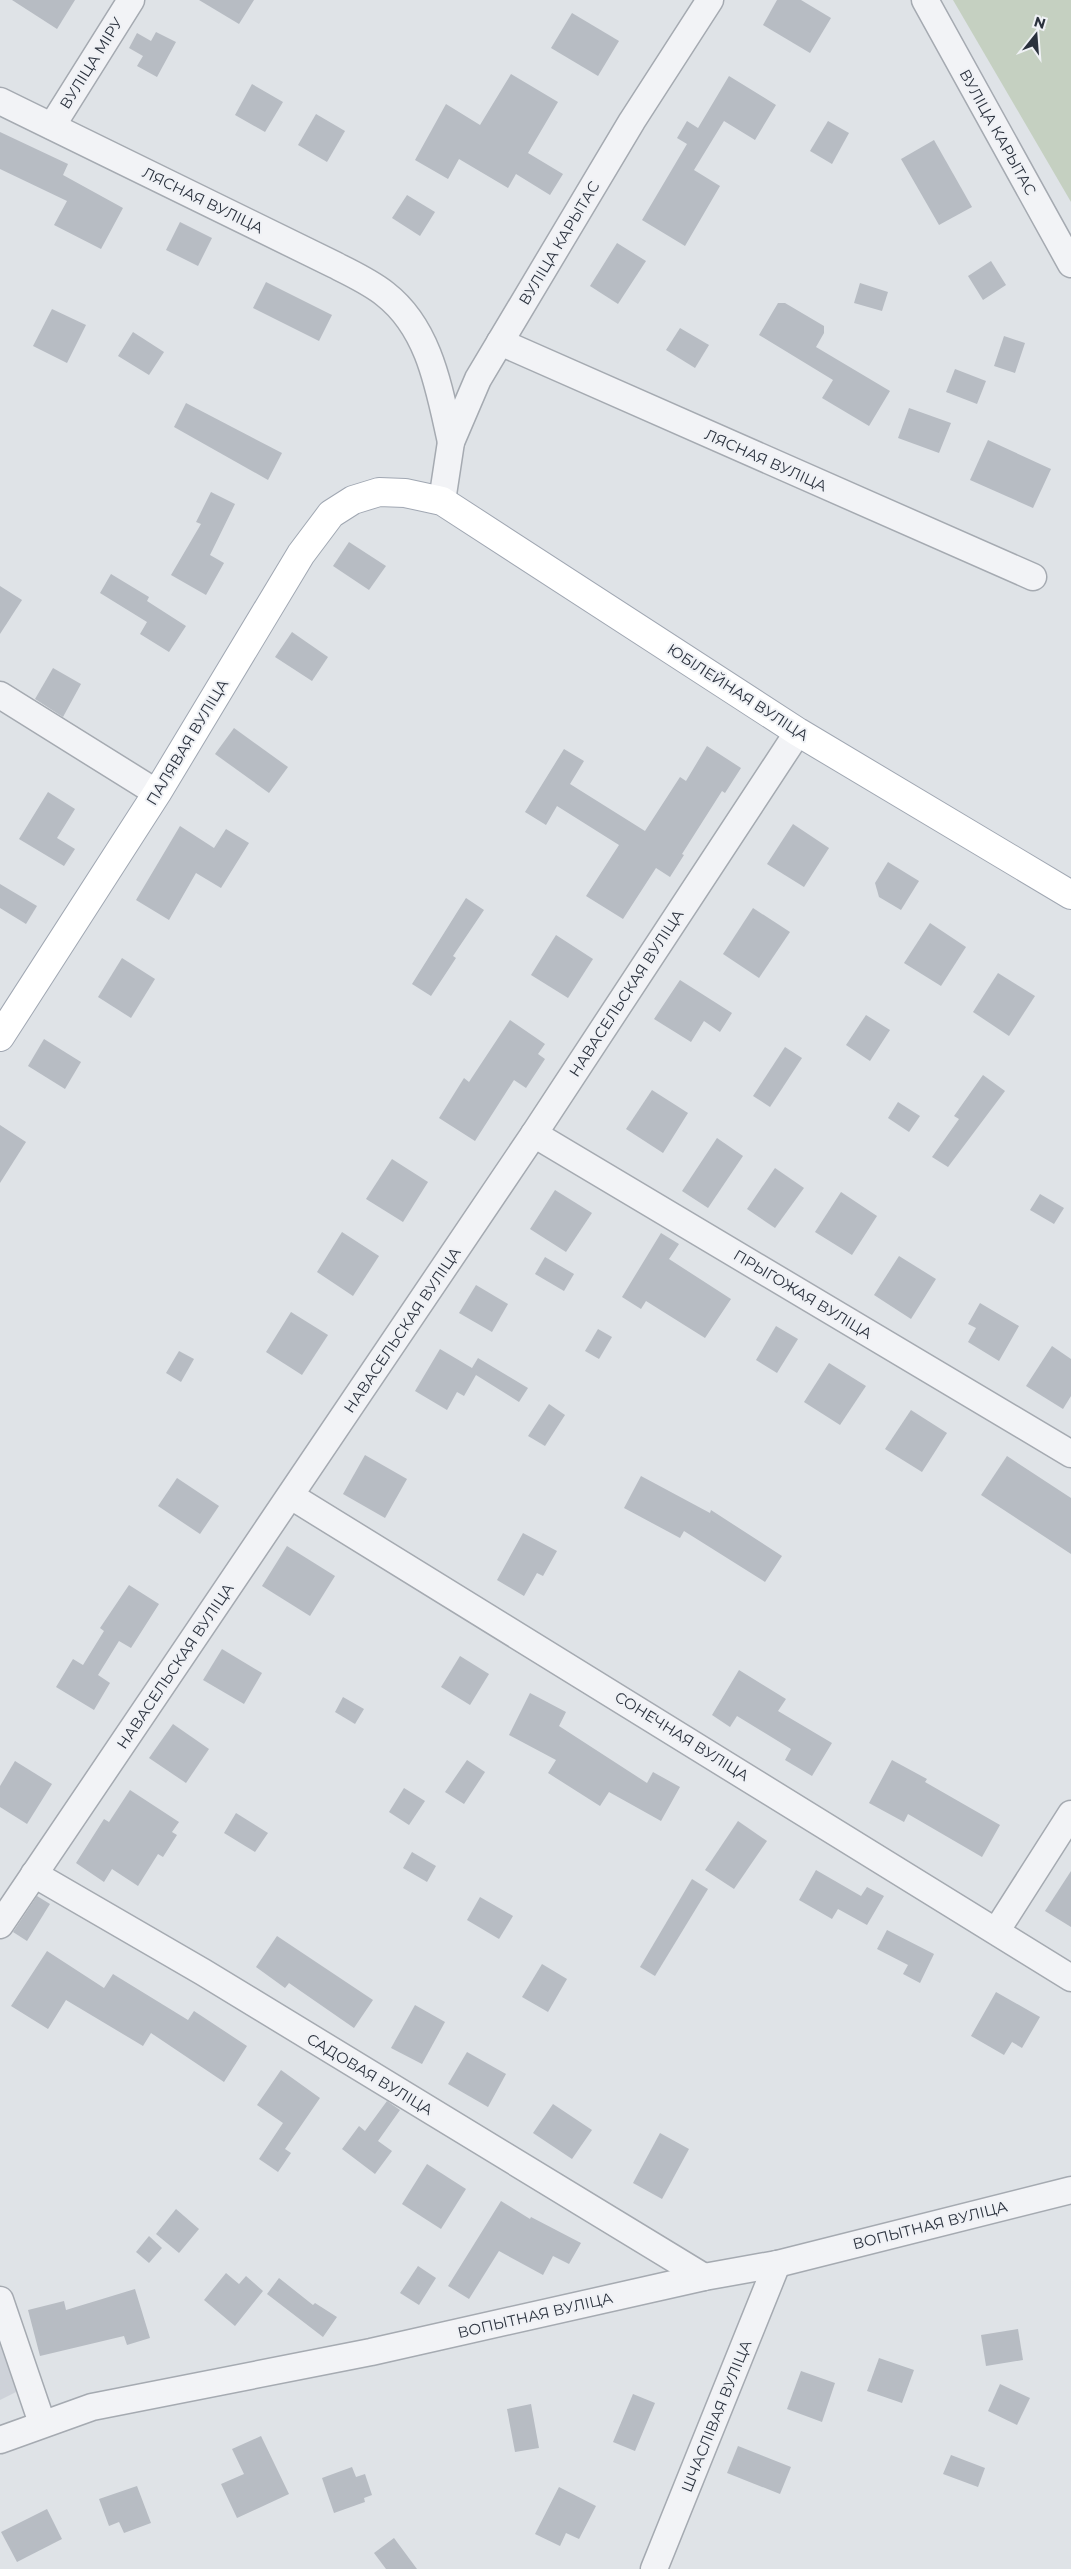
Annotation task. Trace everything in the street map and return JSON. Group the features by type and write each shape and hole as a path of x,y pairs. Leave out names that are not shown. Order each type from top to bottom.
{"main road":[{"name":"ПАЛЯВАЯ ВУЛІЦА","path":"3,1024 157,792 301,554 331,514 353,500 379,492 405,493"},
{"name":"ЮБІЛЕЙНАЯ ВУЛІЦА","path":"405,493 442,501 798,732 1071,895"}],"street":[{"name":"ВУЛІЦА МІРУ","path":"52,126 131,0"},
{"name":"ВУЛІЦА КАРЫТАС","path":"442,501 451,442 478,379 632,121 710,0"},
{"name":"ВУЛІЦА КАРЫТАС","path":"925,0 1071,264"},
{"name":"ЛЯСНАЯ ВУЛІЦА","path":"0,101 361,279 385,294 400,308 427,351 437,380 451,442"},
{"name":"ЛЯСНАЯ ВУЛІЦА","path":"500,342 1033,577"},
{"path":"0,695 157,792"},
{"name":"НАВАСЕЛЬСКАЯ ВУЛІЦА","path":"0,1925 534,1134 798,732"},
{"name":"ПРЫГОЖАЯ ВУЛІЦА","path":"534,1134 1071,1454"},
{"name":"СОНЕЧНАЯ ВУЛІЦА","path":"291,1496 997,1930 1071,1978"},
{"path":"997,1930 1071,1814"},
{"name":"САДОВАЯ ВУЛІЦА","path":"34,1874 203,1972 704,2277"},
{"name":"ВОПЫТНАЯ ВУЛІЦА","path":"0,2440 42,2423 92,2407 371,2352 704,2277 777,2264 1071,2190"},
{"name":"ШЧАСЛІВАЯ ВУЛІЦА","path":"654,2569 777,2264"},
{"path":"0,2300 42,2423"}],"shaded area":[{"path":"0,2327 20,2390 0,2400"}],"green space":[{"path":"953,0 1071,0 1071,202"}],"building":[{"path":"12,0 75,0 57,29"},
{"path":"199,0 254,0 239,24"},
{"path":"777,0 801,0 831,18 810,53 763,25"},
{"path":"572,13 619,41 598,76 551,48"},
{"path":"156,32 176,42 157,77 137,66 143,56 129,48 137,33 151,41"},
{"path":"511,74 558,102 528,153 563,174 550,195 516,174 508,188 459,159 448,179 415,160 446,104 480,125"},
{"path":"729,76 776,105 755,140 724,121 694,170 720,186 685,246 642,220 687,144 677,138 687,121 698,128"},
{"path":"252,84 283,102 265,132 235,115"},
{"path":"316,114 345,131 327,162 298,145"},
{"path":"828,121 849,133 832,164 810,151"},
{"path":"0,132 68,164 63,175 123,208 101,249 54,225 67,201 0,169"},
{"path":"934,140 972,207 939,225 901,159"},
{"path":"407,195 435,212 420,236 392,218"},
{"path":"180,222 212,238 198,266 166,250"},
{"path":"617,243 646,261 618,304 590,286"},
{"path":"991,261 1006,285 983,300 968,276"},
{"path":"266,282 332,315 319,341 253,308"},
{"path":"860,283 888,292 882,311 854,303"},
{"path":"778,303 785,303 824,326 824,333 816,347 890,391 869,426 822,398 833,380 759,335"},
{"path":"52,309 86,325 67,363 33,346"},
{"path":"680,328 709,345 695,368 666,350"},
{"path":"133,332 164,352 149,375 118,356"},
{"path":"1004,336 1025,343 1015,373 994,366"},
{"path":"955,369 986,381 977,404 946,392"},
{"path":"186,403 282,453 268,480 174,427"},
{"path":"909,408 951,423 939,453 898,438"},
{"path":"988,440 1051,469 1033,508 970,480"},
{"path":"211,492 235,504 210,555 224,563 206,595 171,575 201,524 196,522"},
{"path":"349,542 386,566 369,590 333,566"},
{"path":"111,574 149,597 147,601 186,626 169,652 140,634 147,622 100,593"},
{"path":"0,586 22,600 0,634"},
{"path":"292,632 328,657 312,681 275,657"},
{"path":"53,668 81,684 63,717 35,699"},
{"path":"234,728 288,767 269,793 215,754"},
{"path":"707,746 741,768 725,793 722,791 682,854 684,855 670,877 656,868 623,919 586,896 619,845 557,806 546,825 525,812 564,749 584,761 570,784 645,831 680,777 686,781"},
{"path":"48,792 75,809 57,838 75,849 64,866 19,839"},
{"path":"793,824 829,848 804,887 767,864"},
{"path":"180,826 214,848 226,829 249,843 221,888 196,873 169,920 136,900"},
{"path":"888,862 919,881 901,910 879,897 875,883"},
{"path":"0,884 37,906 26,924 0,908"},
{"path":"466,898 484,910 453,956 456,958 431,996 412,984"},
{"path":"753,908 790,932 759,978 723,954"},
{"path":"930,923 966,947 941,986 904,963"},
{"path":"556,935 593,959 568,998 531,975"},
{"path":"122,958 155,979 131,1018 98,997"},
{"path":"998,973 1035,996 1009,1036 973,1012"},
{"path":"680,980 732,1013 720,1032 704,1021 691,1042 654,1019"},
{"path":"866,1015 890,1030 870,1061 846,1045"},
{"path":"510,1020 545,1044 538,1054 545,1059 526,1088 514,1080 475,1141 439,1118 464,1078 469,1082"},
{"path":"44,1039 81,1062 65,1089 28,1066"},
{"path":"785,1047 802,1058 770,1107 753,1096"},
{"path":"983,1075 1005,1091 948,1167 932,1157 959,1119 954,1116"},
{"path":"652,1090 688,1113 663,1153 626,1129"},
{"path":"898,1102 920,1116 909,1132 888,1118"},
{"path":"0,1125 26,1142 0,1183"},
{"path":"717,1138 743,1156 708,1208 682,1191"},
{"path":"392,1159 428,1182 403,1222 366,1199"},
{"path":"775,1168 804,1188 775,1228 747,1209"},
{"path":"555,1190 592,1213 566,1252 530,1229"},
{"path":"841,1192 877,1216 852,1255 815,1232"},
{"path":"1040,1194 1064,1208 1054,1224 1030,1210"},
{"path":"342,1232 379,1256 353,1296 317,1272"},
{"path":"661,1233 679,1244 669,1259 731,1299 705,1338 646,1301 641,1309 622,1297"},
{"path":"899,1256 936,1279 911,1319 874,1295"},
{"path":"545,1257 574,1274 564,1291 535,1274"},
{"path":"476,1285 508,1304 492,1332 459,1313"},
{"path":"980,1303 1019,1326 999,1361 968,1342 976,1328 968,1324"},
{"path":"291,1312 328,1335 302,1375 266,1352"},
{"path":"776,1326 798,1339 777,1373 756,1360"},
{"path":"598,1329 612,1337 599,1359 585,1351"},
{"path":"1052,1346 1071,1359 1071,1396 1063,1409 1026,1386"},
{"path":"440,1349 472,1368 478,1358 528,1388 519,1402 476,1375 464,1396 457,1392 447,1410 415,1391"},
{"path":"179,1351 194,1359 181,1382 166,1373"},
{"path":"829,1363 866,1386 840,1425 804,1402"},
{"path":"549,1404 565,1415 545,1446 528,1436"},
{"path":"911,1410 947,1433 922,1472 885,1449"},
{"path":"365,1455 407,1479 385,1518 343,1494"},
{"path":"1007,1456 1071,1498 1071,1554 981,1495"},
{"path":"641,1476 710,1513 711,1510 782,1556 765,1582 684,1531 680,1538 624,1508"},
{"path":"177,1478 219,1506 200,1534 158,1506"},
{"path":"523,1533 557,1551 543,1576 537,1573 524,1596 497,1580"},
{"path":"287,1546 335,1576 310,1616 262,1586"},
{"path":"129,1585 159,1604 131,1648 119,1641 98,1675 110,1683 94,1710 56,1687 73,1659 83,1665 104,1631 100,1628"},
{"path":"222,1649 262,1673 244,1704 203,1680"},
{"path":"460,1656 489,1674 470,1705 441,1687"},
{"path":"739,1670 786,1699 778,1711 832,1743 812,1776 785,1760 791,1749 737,1716 730,1727 712,1715"},
{"path":"530,1693 566,1712 559,1726 647,1783 653,1772 680,1787 661,1821 609,1792 600,1806 548,1773 556,1760 509,1735"},
{"path":"343,1697 364,1709 355,1724 335,1712"},
{"path":"173,1724 209,1749 186,1783 149,1758"},
{"path":"467,1760 485,1772 464,1804 445,1792"},
{"path":"892,1760 927,1779 925,1782 1000,1825 982,1857 908,1814 904,1822 869,1803"},
{"path":"15,1761 52,1784 27,1824 0,1807 0,1786"},
{"path":"404,1788 425,1801 409,1825 389,1812"},
{"path":"130,1790 179,1822 172,1832 177,1835 163,1857 158,1854 138,1886 112,1869 104,1882 76,1863 104,1819 109,1822"},
{"path":"236,1813 268,1833 255,1852 224,1833"},
{"path":"738,1821 767,1841 734,1889 705,1870"},
{"path":"412,1852 436,1866 427,1882 403,1868"},
{"path":"816,1870 861,1896 867,1887 884,1896 867,1925 838,1909 832,1919 799,1900"},
{"path":"1071,1871 1071,1927 1045,1911"},
{"path":"692,1879 708,1889 655,1976 640,1967"},
{"path":"37,1896 50,1904 27,1941 13,1932"},
{"path":"480,1897 513,1916 499,1939 467,1920"},
{"path":"887,1930 934,1954 920,1983 903,1974 908,1965 877,1949"},
{"path":"277,1936 373,2000 354,2028 289,1983 285,1988 256,1967"},
{"path":"47,1951 104,1988 113,1974 188,2020 194,2011 247,2046 224,2082 151,2033 143,2046 66,2000 48,2029 11,2006"},
{"path":"542,1964 567,1979 548,2012 522,1997"},
{"path":"996,1992 1040,2017 1022,2048 1012,2042 1004,2055 971,2036"},
{"path":"415,2005 445,2022 422,2064 391,2048"},
{"path":"467,2052 506,2074 488,2107 448,2084"},
{"path":"281,2070 320,2098 285,2149 291,2153 278,2172 259,2159 283,2123 257,2105"},
{"path":"387,2101 400,2110 378,2141 392,2151 375,2174 342,2149 359,2126 365,2131"},
{"path":"553,2104 592,2130 572,2159 533,2133"},
{"path":"660,2133 689,2149 662,2199 633,2183"},
{"path":"427,2164 466,2189 441,2229 402,2204"},
{"path":"501,2201 530,2219 531,2217 581,2243 569,2264 553,2256 543,2275 499,2251 469,2299 448,2286"},
{"path":"176,2209 199,2229 179,2253 156,2234"},
{"path":"149,2236 162,2248 149,2263 136,2252"},
{"path":"418,2266 436,2278 419,2305 400,2293"},
{"path":"226,2273 239,2284 246,2276 263,2291 235,2326 204,2300"},
{"path":"279,2278 313,2305 315,2303 337,2317 323,2337 267,2294"},
{"path":"135,2289 150,2338 127,2345 124,2336 40,2356 28,2310 64,2301 66,2310"},
{"path":"1018,2329 1023,2360 986,2366 981,2335"},
{"path":"879,2358 914,2370 902,2403 867,2391"},
{"path":"801,2371 835,2383 822,2422 787,2409"},
{"path":"1000,2384 1030,2398 1017,2425 988,2411"},
{"path":"633,2394 655,2403 635,2451 613,2442"},
{"path":"531,2404 539,2448 515,2452 507,2409"},
{"path":"261,2436 289,2494 237,2518 221,2484 244,2474 232,2449"},
{"path":"738,2446 791,2467 780,2494 727,2473"},
{"path":"951,2455 985,2468 978,2487 943,2474"},
{"path":"352,2467 356,2477 365,2474 372,2495 364,2498 365,2502 334,2513 322,2478"},
{"path":"137,2486 151,2523 124,2533 119,2522 109,2526 99,2499"},
{"path":"559,2487 596,2506 579,2539 566,2533 560,2546 535,2534"},
{"path":"47,2509 62,2539 17,2562 1,2532"},
{"path":"394,2538 417,2569 386,2569 374,2553"}]}
